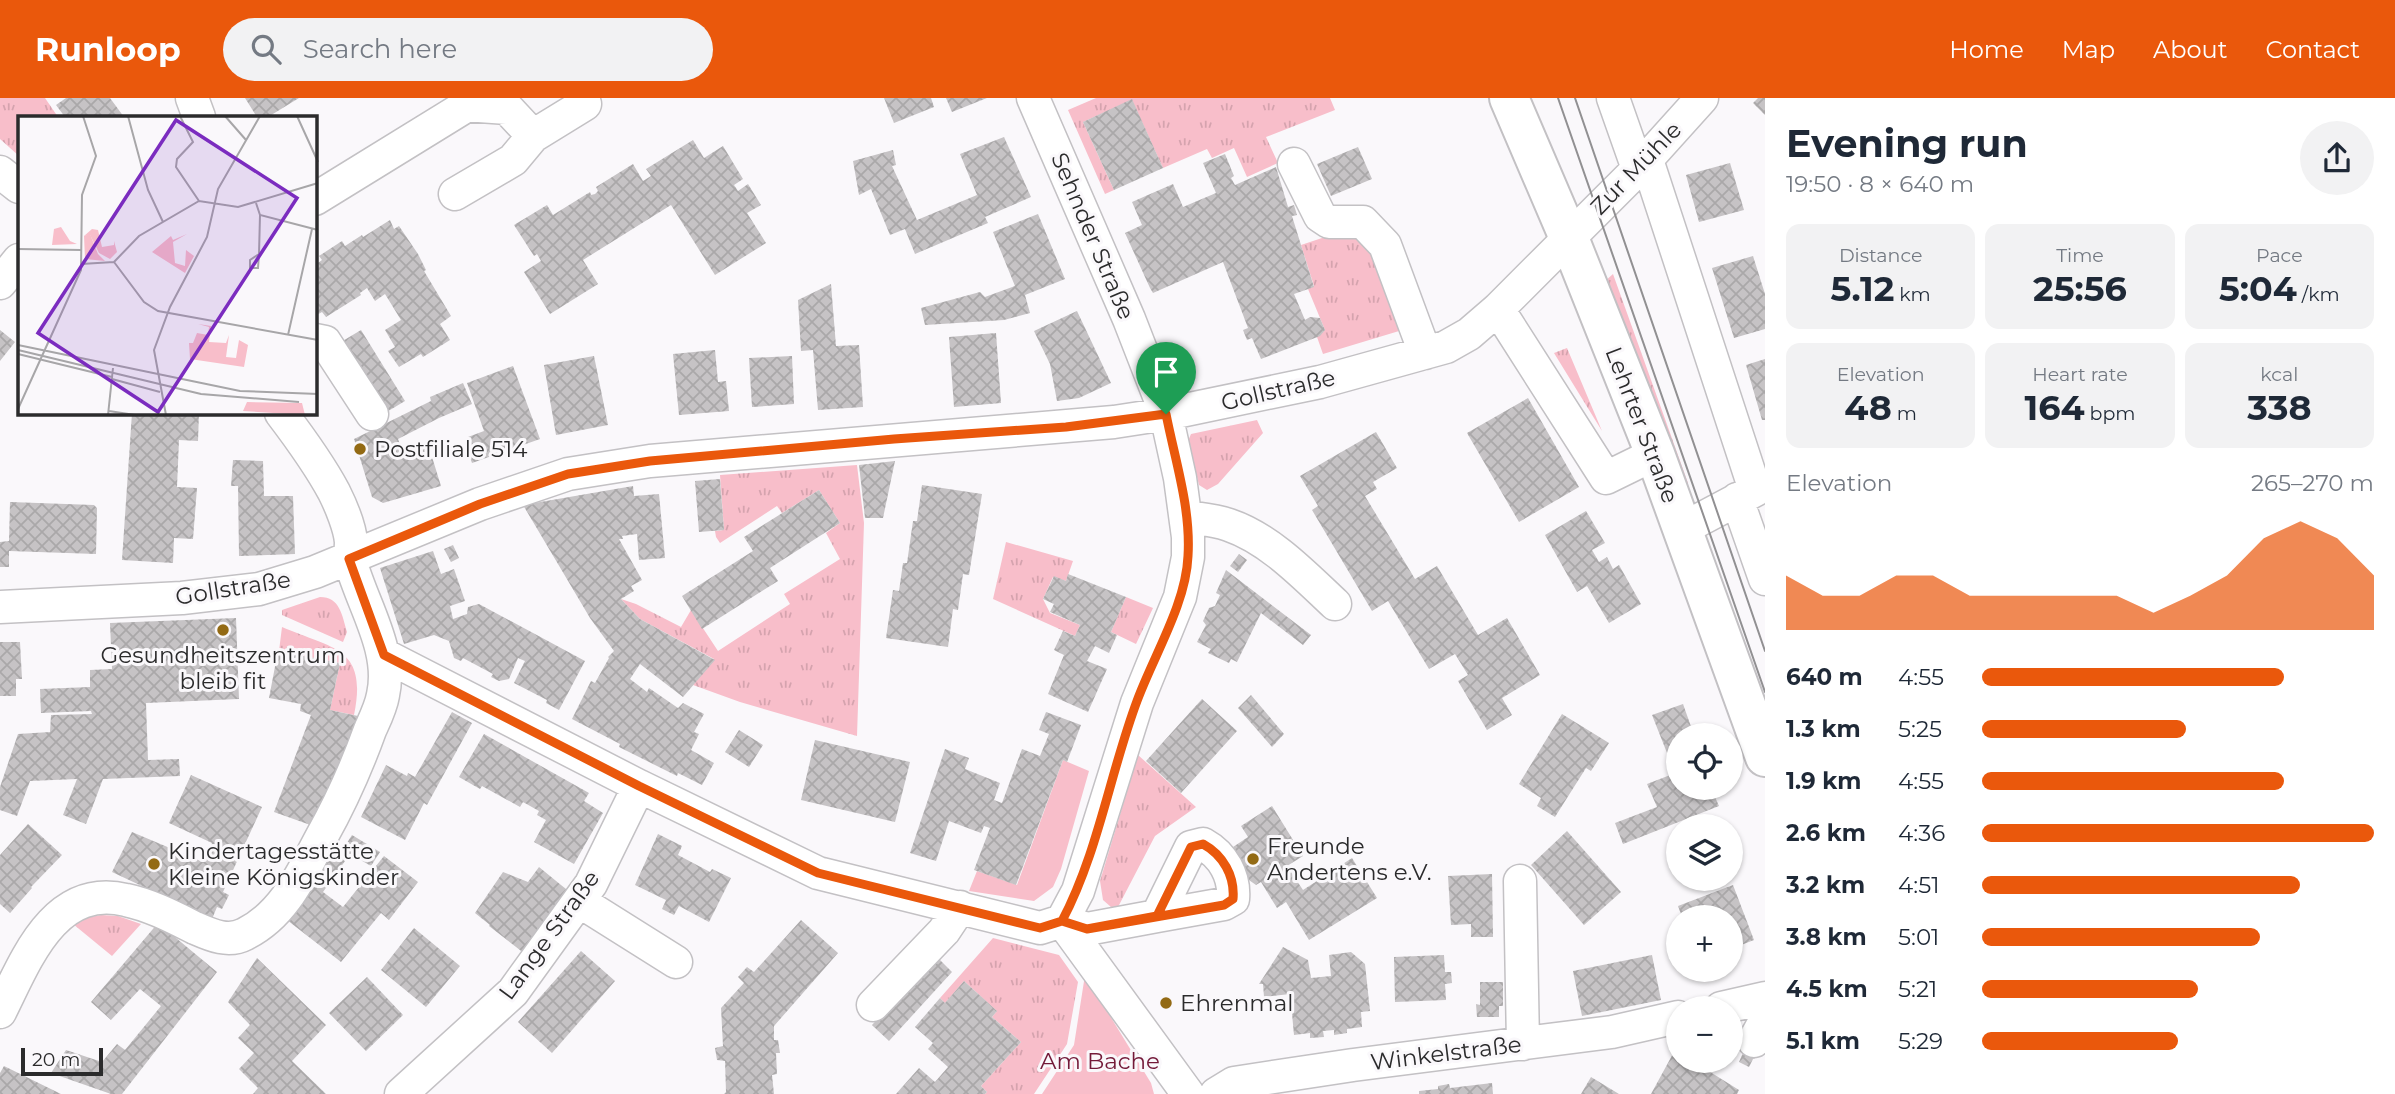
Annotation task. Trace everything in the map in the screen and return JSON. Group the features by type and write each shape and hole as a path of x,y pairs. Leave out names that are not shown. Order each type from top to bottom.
{"main road":[{"name":"Lehrter Straße","path":"1509,98 1569,238 1655,454 1765,757"}],"street":[{"path":"192,98 199,116"},
{"path":"456,194 513,160 533,136 585,104 581,98"},
{"name":"Sehnder Straße","path":"1033,98 1129,319 1166,414 1186,517 1188,557 1180,597 1137,703 1078,891 1062,921"},
{"path":"1613,98 1643,164 1752,491 1765,579"},
{"name":"Zur Mühle","path":"1569,238 1643,164 1702,98"},
{"path":"317,198 472,102 507,107 533,136"},
{"path":"1294,164 1320,216 1329,222 1363,222 1385,245 1426,354"},
{"path":"0,172 18,186"},
{"name":"Gollstraße","path":"0,607 168,599 243,591 299,578 480,504 568,474 650,461 1066,427 1166,414 1320,382 1426,354 1469,334 1569,238"},
{"path":"0,283 18,261"},
{"path":"1498,309 1606,478 1655,454"},
{"path":"317,340 325,342 372,414"},
{"path":"0,1012 34,944 48,926 66,911 86,900 104,897 126,900 225,939 242,936 260,926 273,915 293,890 340,802 384,695 384,655 349,559 351,542 335,494 300,437 283,415"},
{"path":"1682,528 1752,491"},
{"path":"1186,517 1231,525 1248,534 1287,558 1335,604"},
{"path":"384,655 639,786 818,873 1040,928 1062,921 1087,929 1157,916"},
{"name":"Lange Straße","path":"401,1094 513,992 591,884 639,786"},
{"path":"1520,881 1523,1044"},
{"path":"579,901 676,962"},
{"path":"873,1005 944,930 961,907"},
{"path":"1062,921 1188,1094"},
{"path":"1743,1004 1765,999"},
{"name":"Winkelstraße","path":"1216,1094 1234,1083 1354,1080 1523,1044 1612,1032 1666,1020"}],"green space":[{"path":"0,98 45,98 57,116 18,116 18,155 0,139"},
{"path":"1096,98 1330,98 1335,110 1266,137 1278,163 1247,177 1234,148 1212,158 1207,149 1163,168 1132,100 1083,122 1114,190 1105,194 1068,110"},
{"path":"1352,228 1372,245 1409,328 1323,354 1317,337 1325,330 1308,289 1314,286 1301,245"},
{"path":"1613,274 1688,483 1685,484 1604,282"},
{"path":"1567,348 1602,431 1554,353"},
{"path":"1257,420 1263,433 1218,484 1207,490 1199,485 1188,441 1191,434"},
{"path":"857,465 864,523 857,736 740,702 693,685 714,659 640,619 621,599 681,627 691,610 718,651 790,604 784,594 840,559 826,533 840,523 819,490 782,513 777,506 720,543 715,531 724,530 720,475"},
{"path":"1006,542 1073,561 1066,581 1053,577 1043,599 1050,613 1080,625 1075,636 993,599"},
{"path":"320,597 332,600 339,608 347,632 343,642 282,615 282,610"},
{"path":"1126,597 1153,608 1136,644 1111,632"},
{"path":"282,627 331,647 351,663 356,676 357,693 354,715 330,710 340,663 279,651"},
{"path":"1138,755 1196,807 1155,836 1118,907 1111,907 1103,900 1100,881"},
{"path":"1063,760 1089,771 1061,869 1053,887 1034,901 969,891 977,871 1017,885"},
{"path":"101,915 118,916 141,924 112,956 73,924"},
{"path":"993,938 1059,955 1078,982 1067,1044 1034,1094 985,1094 987,1092 981,1086 1021,1042 992,1017 997,1011 964,981 945,1003 940,998"},
{"name":"Am Bache","path":"1085,975 1151,1083 1154,1094 1042,1094 1074,1045"}],"building":[{"path":"66,98 110,98 123,116 64,116 56,105"},
{"path":"245,98 299,98 270,116 256,116"},
{"path":"884,98 931,98 934,107 894,123"},
{"path":"946,98 987,98 952,112"},
{"path":"1758,98 1765,98 1765,115 1753,103"},
{"path":"1132,99 1163,168 1114,190 1083,122"},
{"path":"1004,137 1031,197 985,217 988,223 915,254 905,229 890,235 871,189 859,195 853,161 893,150 896,165 892,166 917,220 977,195 960,154"},
{"path":"693,140 704,158 723,146 743,179 734,185 738,191 748,184 761,205 747,213 766,243 715,275 671,205 583,260 598,284 550,314 524,272 541,261 537,254 534,256 514,225 547,205 553,215 590,192 591,195 595,194 598,191 596,187 633,164 643,181 651,176 646,169"},
{"path":"1358,147 1372,179 1331,196 1317,164"},
{"path":"1225,154 1235,185 1276,167 1288,207 1294,205 1297,215 1292,216 1314,287 1294,294 1305,320 1310,317 1320,318 1325,330 1320,336 1261,359 1252,338 1247,340 1243,330 1248,328 1223,262 1153,293 1125,233 1142,225 1132,202 1173,184 1183,207 1216,193 1203,163"},
{"path":"1730,163 1744,210 1699,222 1686,175"},
{"path":"1038,214 1065,279 1025,295 1030,313 1004,320 925,325 921,308 980,292 985,297 1015,286 993,232"},
{"path":"390,220 394,229 399,226 418,254 426,270 424,271 451,316 440,324 450,340 423,357 421,354 399,367 388,351 395,347 385,330 401,320 385,294 375,301 367,288 361,295 326,317 322,312 317,315 317,264 322,260 319,256 342,241 345,246 362,235 363,237"},
{"path":"1753,256 1765,294 1765,329 1734,338 1712,268"},
{"path":"831,284 836,346 859,345 863,407 818,410 813,350 801,351 798,300"},
{"path":"1077,311 1111,383 1079,398 1057,401 1050,364 1034,331"},
{"path":"0,330 15,342 0,361"},
{"path":"361,330 405,401 385,413 341,342"},
{"path":"996,333 1001,403 954,407 949,337"},
{"path":"715,350 718,382 726,381 729,411 679,415 673,354"},
{"path":"594,356 608,425 556,435 544,365"},
{"path":"792,356 794,404 752,407 749,358"},
{"path":"1765,359 1765,420 1762,420 1746,365"},
{"path":"513,366 540,439 472,463 466,447 471,445 468,437 484,431 467,383"},
{"path":"463,383 472,404 398,439 403,452 428,444 441,486 383,503 372,497 354,439 431,401 430,397"},
{"path":"1528,398 1579,487 1519,522 1467,433"},
{"path":"132,415 199,415 198,441 179,440 177,487 197,488 193,539 174,538 173,563 122,560"},
{"path":"1376,432 1397,468 1373,482 1377,489 1365,496 1415,579 1437,566 1478,635 1507,618 1540,675 1502,698 1512,715 1487,730 1458,681 1468,675 1455,654 1429,669 1388,601 1372,611 1312,510 1318,506 1300,476"},
{"path":"233,460 263,461 264,496 293,496 295,554 239,556 238,486 231,486"},
{"path":"895,461 883,518 865,518 859,465"},
{"path":"720,479 724,530 699,532 695,481"},
{"path":"922,485 982,494 969,575 963,574 958,610 953,609 948,647 886,638 893,590 899,591 903,563 907,563"},
{"path":"633,486 634,496 659,494 665,558 639,560 637,534 622,536 623,539 619,539 642,580 631,586 634,591 621,599 640,619 715,660 683,697 640,664 630,679 647,692 649,688 678,708 683,703 704,714 694,732 699,734 691,750 714,763 702,785 678,773 677,776 619,747 620,744 572,719 591,681 595,683 614,651 590,618 523,505"},
{"path":"819,490 840,523 770,568 778,581 702,629 682,596 753,551 744,537"},
{"path":"10,502 94,505 97,508 96,554 9,551 9,567 0,567 0,542 9,541"},
{"path":"1586,511 1605,543 1592,550 1599,562 1607,557 1613,569 1619,565 1641,604 1609,623 1587,586 1577,592 1545,535"},
{"path":"453,545 459,558 451,562 444,549"},
{"path":"433,551 441,574 454,569 465,601 450,606 453,619 467,614 468,607 479,604 585,661 559,710 546,703 547,700 514,683 525,661 518,658 509,679 499,681 491,677 493,674 463,658 461,661 454,658 449,641 434,635 404,644 380,568"},
{"path":"1239,554 1247,560 1238,572 1230,566"},
{"path":"1226,570 1311,635 1303,645 1261,613 1237,662 1231,659 1229,663 1208,653 1211,649 1197,642 1206,625 1203,621 1209,608 1215,606 1220,595 1216,593"},
{"path":"1068,574 1126,597 1111,632 1117,635 1109,653 1095,646 1087,661 1107,669 1088,712 1048,694 1064,655 1054,650 1063,631 1075,636 1080,625 1050,612 1054,604 1043,599 1054,576 1066,581"},
{"path":"236,618 239,699 146,703 148,760 179,759 180,776 103,779 86,824 63,815 77,779 30,781 17,816 0,810 0,787 18,734 50,732 51,715 92,714 91,711 41,713 40,689 90,687 90,670 112,669 110,623"},
{"path":"0,642 20,642 22,679 16,679 16,696 0,696"},
{"path":"278,651 340,663 330,710 358,716 316,827 274,812 311,715 300,711 301,704 269,698"},
{"path":"1251,695 1284,734 1272,747 1238,708"},
{"path":"1202,699 1237,731 1181,793 1146,761"},
{"path":"1683,704 1690,723 1666,723 1666,750 1652,715"},
{"path":"452,712 472,723 405,840 361,817 386,765 407,776 408,773 415,777"},
{"path":"1046,712 1081,725 1067,762 1063,760 1016,885 974,870 990,828 984,826 981,833 949,821 936,861 910,853 945,749 969,758 965,769 1000,783 994,800 1002,803 1022,749 1040,756 1049,734 1039,730"},
{"path":"1562,714 1609,743 1591,771 1586,768 1555,817 1537,806 1541,798 1519,784"},
{"path":"739,730 763,745 749,767 725,752"},
{"path":"484,734 589,793 584,801 603,813 574,864 534,842 546,820 537,815 539,811 523,802 520,807 459,777"},
{"path":"815,740 910,762 895,822 801,800"},
{"path":"191,775 262,807 223,892 229,895 222,909 217,907 212,919 112,872 132,832 203,862 212,843 169,823"},
{"path":"1666,777 1666,800 1716,800 1719,806 1699,814 1666,814 1666,827 1623,844 1615,823 1657,807 1647,784"},
{"name":"Freunde Andertens e.V.","path":"1272,806 1303,856 1287,866 1303,890 1352,858 1377,898 1309,940 1286,902 1277,908 1261,882 1256,885 1246,878 1245,867 1233,847 1248,837 1241,826"},
{"path":"28,824 62,855 10,913 0,904 0,855"},
{"path":"1567,831 1621,892 1584,925 1531,865"},
{"path":"658,834 682,846 678,855 710,872 712,869 731,878 709,922 679,906 674,915 662,909 666,900 635,885"},
{"path":"352,835 380,852 371,866 350,854 323,892 343,907 384,856 418,882 389,920 381,913 341,962 287,920 328,843 343,849"},
{"path":"539,867 572,894 525,954 475,913 503,872 528,882"},
{"path":"1492,874 1493,937 1471,937 1471,924 1451,925 1448,876"},
{"path":"1717,891 1735,891 1741,905 1681,905"},
{"path":"1743,911 1754,940 1743,944"},
{"path":"801,920 838,953 774,1026 774,1040 778,1040 780,1053 776,1053 777,1074 772,1075 774,1094 724,1094 725,1061 717,1060 715,1048 723,1046 721,1008 744,983 738,977 747,967 754,972"},
{"path":"158,923 217,972 122,1094 111,1094 51,1073 66,1050 102,1062 117,1044 125,1050 161,1006 140,989 111,1020 91,1002"},
{"path":"414,928 460,966 426,1007 381,970"},
{"path":"1283,947 1308,960 1311,978 1331,976 1329,955 1351,952 1365,964 1370,1011 1361,1012 1362,1027 1347,1029 1347,1033 1334,1035 1334,1030 1323,1031 1324,1037 1310,1038 1310,1033 1294,1035 1291,1003 1288,1003 1287,997 1290,997 1290,994 1264,997 1263,984 1259,984"},
{"path":"581,951 615,981 552,1053 518,1022"},
{"path":"1444,955 1445,972 1451,972 1452,983 1445,984 1446,1000 1395,1002 1394,957"},
{"path":"1652,955 1661,1000 1582,1016 1573,971"},
{"path":"936,956 952,972 889,1041 872,1025"},
{"path":"257,958 326,1025 292,1061 326,1094 253,1094 258,1088 239,1069 254,1053 238,1038 250,1025 228,1002"},
{"path":"367,977 403,1015 366,1051 329,1013"},
{"path":"964,981 997,1011 992,1017 1021,1042 981,1086 987,1092 985,1094 896,1094 919,1068 935,1082 948,1067 928,1049 933,1043 915,1027 940,998 945,1003"},
{"path":"1480,982 1503,982 1503,1006 1499,1006 1499,1017 1477,1017 1476,1004 1480,1005"},
{"path":"1765,1038 1765,1054 1753,1059 1749,1067 1743,1064 1743,1053 1749,1039"},
{"path":"4,1066 61,1094 0,1094 0,1073"},
{"path":"1666,1066 1666,1073 1712,1073 1739,1090 1737,1094 1651,1094"},
{"path":"1591,1077 1619,1094 1581,1094"},
{"path":"1492,1083 1493,1094 1419,1094 1419,1091 1438,1089 1438,1086 1449,1084 1450,1088"}],"tram line":[{"path":"1558,98 1765,692"},
{"path":"1575,98 1765,651"}],"place":[{"name":"Postfiliale 514","path":"360,449"},
{"name":"Gesundheitszentrum bleib fit","path":"223,630"},
{"name":"Freunde Andertens e.V.","path":"1253,859"},
{"name":"Kindertagesstätte Kleine Königskinder","path":"154,864"},
{"name":"Ehrenmal","path":"1166,1003"}],"route":[{"path":"1166,414 1066,427 650,461 568,474 480,504 349,559 384,655 639,786 818,873 1040,928 1062,921 1087,929 1157,916 1191,847 1203,844 1217,852 1234,886 1233,899 1224,905 1087,929 1062,921 1078,891 1137,703 1180,597 1185,578 1188,537 1180,478 1166,414"}]}
